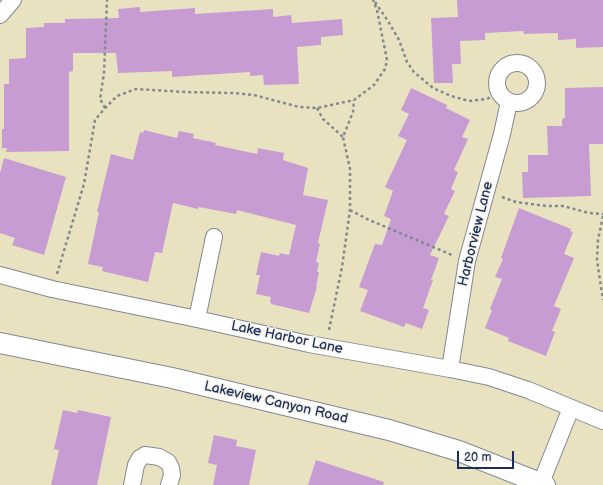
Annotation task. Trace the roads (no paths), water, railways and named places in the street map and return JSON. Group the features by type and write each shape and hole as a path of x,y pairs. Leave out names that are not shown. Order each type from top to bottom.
{"street":[{"path":"0,15 13,0"},
{"name":"Harborview Lane","path":"450,369 467,261 502,134 504,97"},
{"path":"198,319 214,237"},
{"name":"Lake Harbor Lane","path":"0,275 52,289 325,346 489,377 528,390 603,421"},
{"name":"Lakeview Canyon Road","path":"0,343 172,378 389,430 459,451 543,484"},
{"path":"543,484 571,408"},
{"path":"132,485 136,465 140,458 145,455 159,457 168,462 172,474 169,485"}]}
